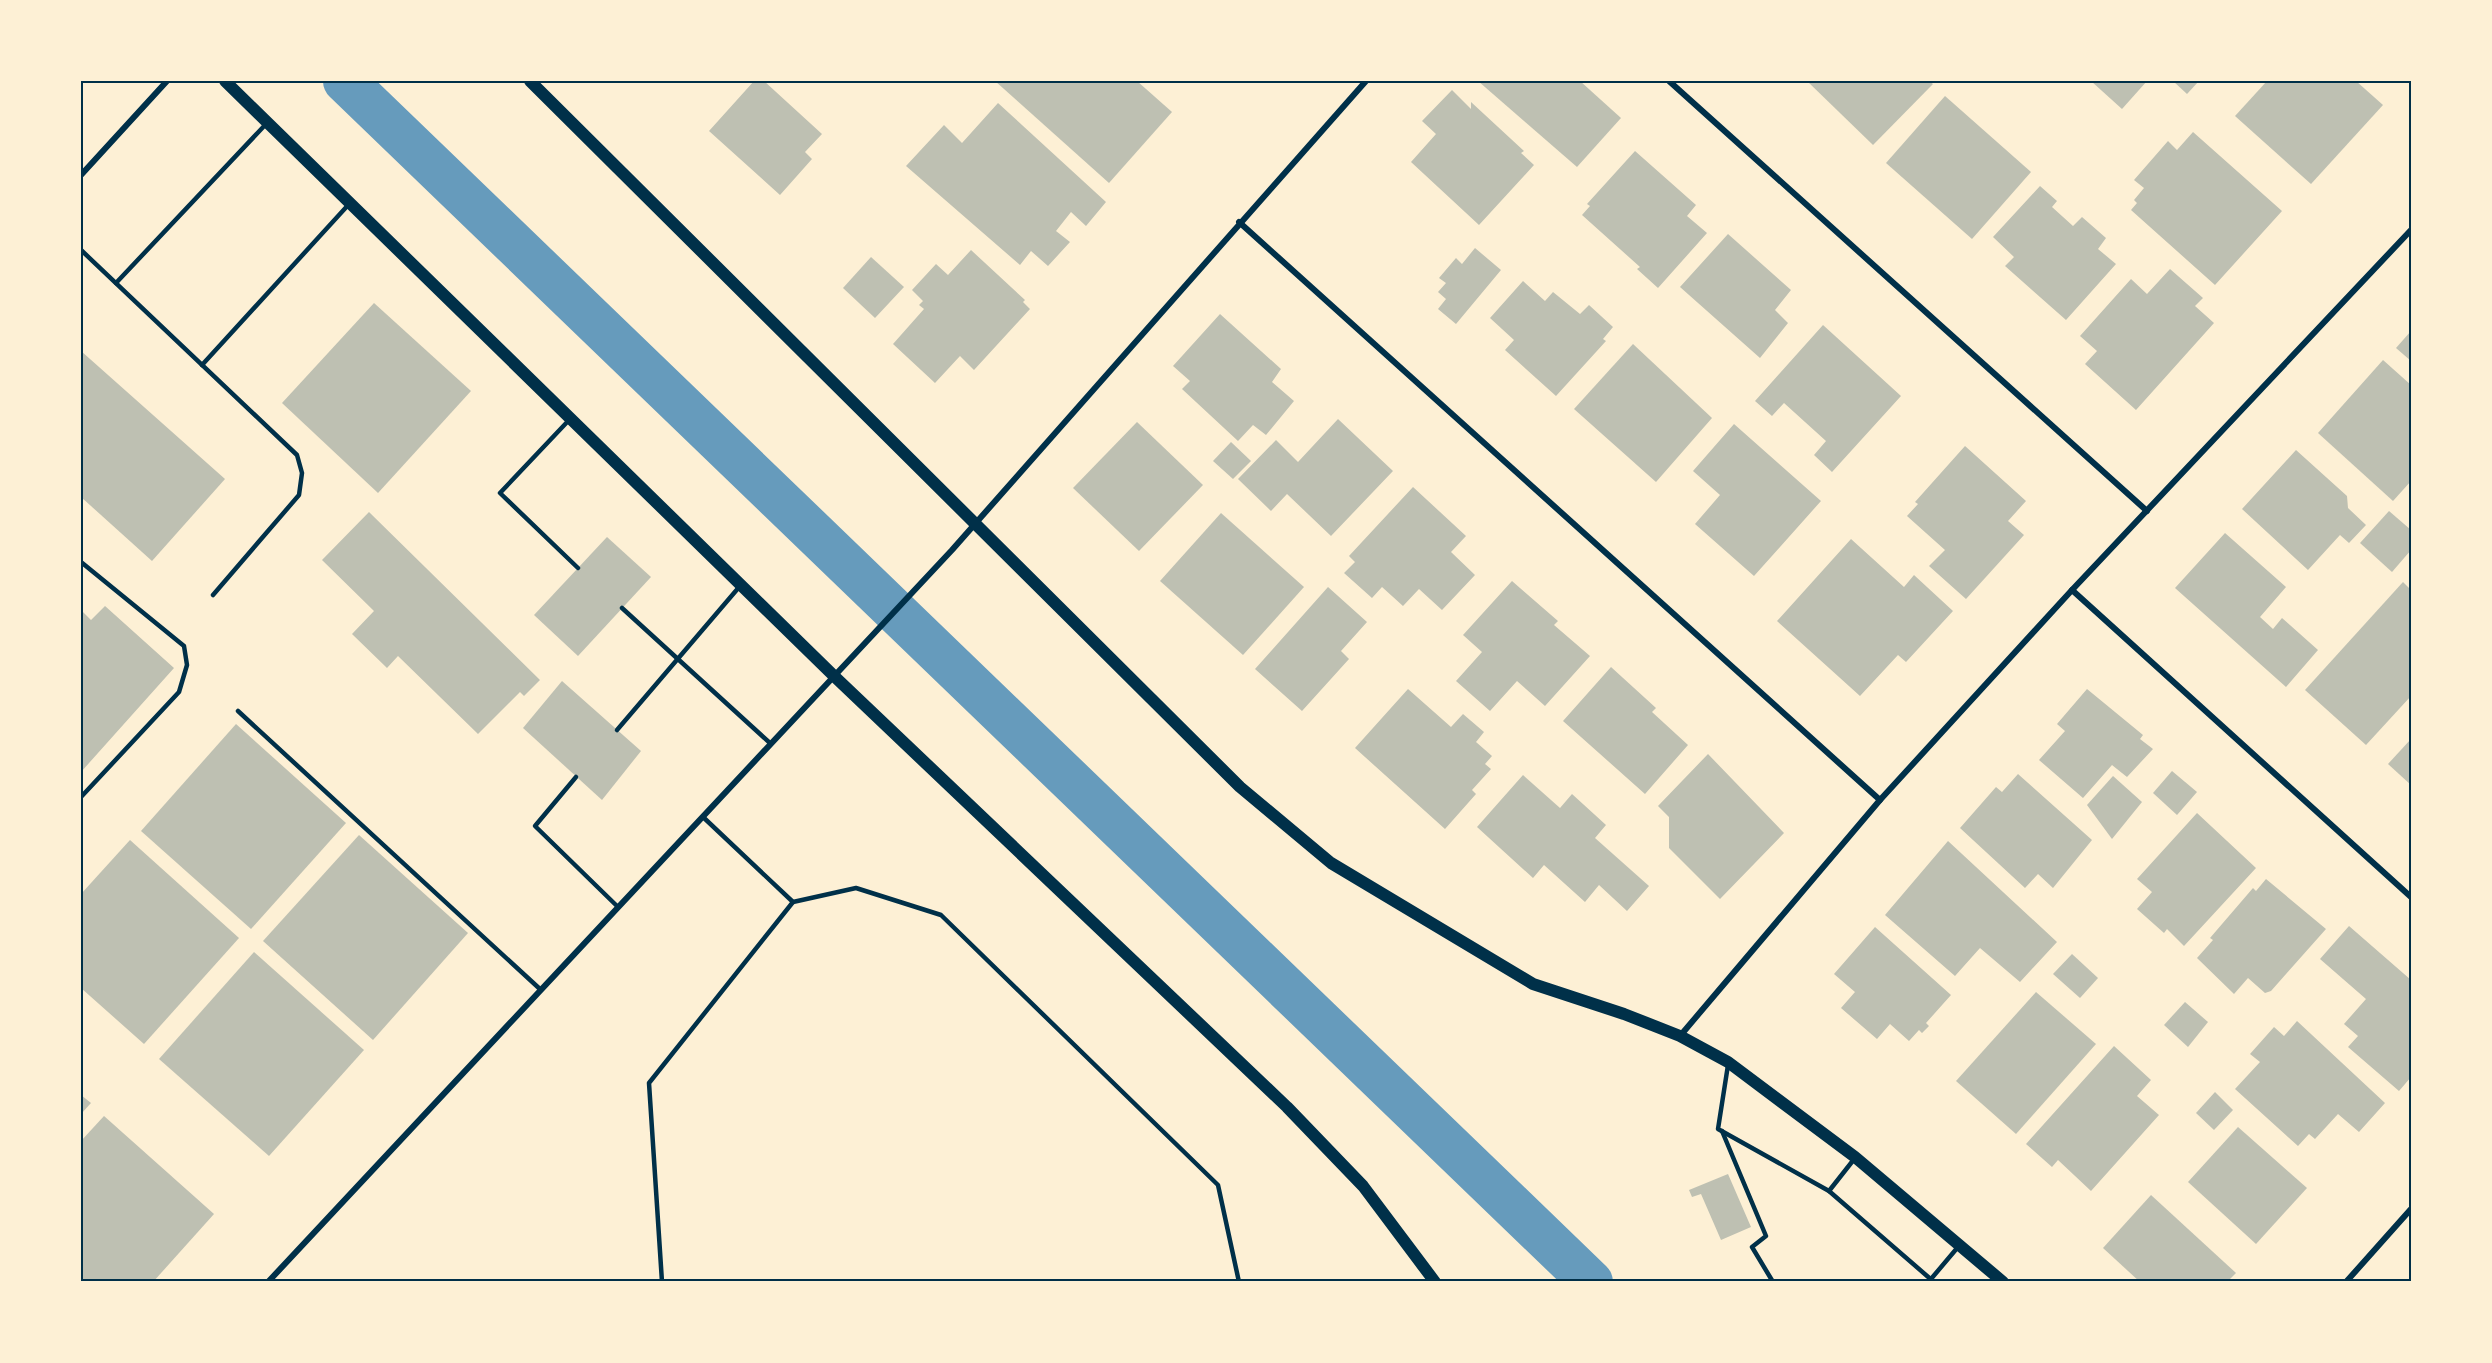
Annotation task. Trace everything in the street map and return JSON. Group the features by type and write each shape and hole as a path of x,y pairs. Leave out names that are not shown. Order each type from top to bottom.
{"main road":[{"path":"225,81 834,676 1287,1107 1363,1186 1435,1282"},
{"path":"530,81 1240,787 1331,863 1533,984 1624,1014 1680,1036 1728,1062 1855,1158 2003,1282"}],"street":[{"path":"81,175 166,81"},
{"path":"268,1282 952,550 1239,222 1366,81"},
{"path":"1669,81 2146,511"},
{"path":"1239,222 1880,800"},
{"path":"1680,1036 1880,800 2072,590 2411,230"},
{"path":"2072,590 2411,897"},
{"path":"2346,1282 2411,1209"}],"lane":[{"path":"116,283 267,122"},
{"path":"202,365 350,203"},
{"path":"81,250 297,455 302,473 299,495 213,595"},
{"path":"570,418 500,493 578,568"},
{"path":"81,562 184,646 187,665 179,692 81,796"},
{"path":"617,730 740,585"},
{"path":"622,608 771,744"},
{"path":"238,711 541,990"},
{"path":"576,777 534,826 618,907"},
{"path":"703,817 793,902"},
{"path":"662,1282 649,1083 793,902 856,888 941,915 1218,1185 1239,1282"},
{"path":"1728,1062 1718,1128 1721,1130 1766,1236 1752,1247 1773,1282"},
{"path":"1721,1130 1829,1191 1933,1281 1959,1245"},
{"path":"1829,1191 1855,1158"}],"building":[{"path":"754,81 764,81 822,134 805,152 812,159 780,195 709,131"},
{"path":"995,81 1137,81 1172,112 1109,183"},
{"path":"1478,81 1580,81 1621,118 1577,167"},
{"path":"1807,81 1929,81 1933,84 1873,145"},
{"path":"2091,81 2147,81 2122,109"},
{"path":"2173,81 2199,81 2187,94"},
{"path":"2267,81 2356,81 2383,105 2311,184 2235,116"},
{"path":"1452,90 1471,109 1471,102 1524,151 1521,153 1534,165 1479,225 1411,162 1436,134 1422,121"},
{"path":"1945,96 2031,172 1972,239 1886,163"},
{"path":"998,103 1106,202 1086,226 1071,212 1056,231 1070,242 1048,266 1031,251 1020,265 906,166 944,125 962,143"},
{"path":"2193,132 2282,211 2215,285 2131,210 2137,203 2134,200 2144,188 2134,180 2168,141 2177,150"},
{"path":"1635,151 1696,205 1687,216 1707,233 1658,288 1637,269 1640,267 1582,215 1590,206 1587,204"},
{"path":"2040,186 2057,201 2052,207 2073,226 2082,217 2106,238 2098,249 2116,264 2066,320 2005,266 2014,257 1993,237"},
{"path":"1728,234 1791,290 1775,310 1788,323 1760,358 1680,287"},
{"path":"1475,248 1501,270 1456,324 1438,309 1446,299 1438,292 1446,283 1439,278 1456,258 1462,264"},
{"path":"971,250 1025,300 1023,302 1030,309 974,370 960,356 935,383 893,344 924,309 919,305 923,301 912,290 936,264 948,275"},
{"path":"871,257 904,287 875,318 843,288"},
{"path":"2170,269 2203,298 2195,306 2214,323 2136,410 2085,364 2097,351 2080,336 2131,279 2147,294"},
{"path":"1523,281 1545,301 1553,292 1580,314 1589,305 1613,327 1603,339 1606,341 1556,396 1505,350 1514,340 1490,318"},
{"path":"374,303 471,391 378,493 282,403"},
{"path":"1220,314 1281,369 1272,382 1294,401 1266,435 1253,425 1238,441 1182,389 1190,381 1173,366"},
{"path":"1823,325 1901,396 1832,472 1814,455 1826,441 1784,403 1772,416 1755,401"},
{"path":"2411,331 2411,361 2396,348"},
{"path":"1633,344 1712,418 1656,482 1574,409"},
{"path":"81,351 225,479 152,561 81,497"},
{"path":"2383,360 2411,385 2411,481 2393,501 2318,433"},
{"path":"1338,419 1393,471 1331,536 1287,494 1271,511 1238,479 1276,440 1298,462"},
{"path":"1137,422 1203,485 1139,551 1073,488"},
{"path":"1734,424 1821,501 1754,576 1695,524 1720,495 1693,471"},
{"path":"1231,442 1251,461 1233,479 1213,461"},
{"path":"1965,446 2026,501 2008,521 2024,535 1966,599 1929,566 1945,550 1907,516 1918,504 1915,502"},
{"path":"2296,450 2347,496 2348,508 2366,525 2349,543 2340,535 2308,570 2242,509"},
{"path":"1413,487 1466,536 1451,552 1475,575 1442,610 1419,589 1403,606 1382,587 1372,598 1344,573 1355,562 1349,556"},
{"path":"2389,511 2411,530 2411,550 2392,572 2360,543"},
{"path":"369,512 540,680 524,696 520,692 478,734 398,656 387,668 352,634 374,611 322,560"},
{"path":"1221,513 1304,587 1243,655 1160,581"},
{"path":"2225,533 2286,587 2260,617 2273,629 2282,618 2318,650 2286,687 2175,588"},
{"path":"607,537 651,577 578,656 534,615"},
{"path":"1851,539 1904,587 1914,575 1953,611 1906,662 1898,655 1860,696 1777,621"},
{"path":"1512,581 1558,621 1554,625 1590,656 1545,706 1517,681 1490,711 1456,681 1482,652 1463,635"},
{"path":"2403,582 2411,590 2411,696 2366,745 2305,690"},
{"path":"1328,587 1367,622 1341,651 1349,659 1302,711 1255,669"},
{"path":"105,606 174,668 81,772 81,610 91,620"},
{"path":"1611,667 1656,708 1652,712 1688,745 1645,794 1563,721"},
{"path":"562,681 641,751 602,800 523,728"},
{"path":"1408,689 1451,727 1463,714 1484,732 1476,742 1492,756 1485,764 1491,769 1472,790 1476,794 1445,829 1355,748"},
{"path":"2087,689 2143,735 2140,739 2153,749 2127,777 2112,765 2083,798 2039,760 2065,731 2057,724"},
{"path":"236,724 346,823 251,929 141,831"},
{"path":"2411,739 2411,785 2388,764"},
{"path":"1708,754 1784,833 1720,899 1669,848 1669,817 1658,806"},
{"path":"2172,771 2197,792 2177,815 2153,793"},
{"path":"2018,774 2092,840 2053,888 2038,874 2025,888 1960,828 1996,787 2002,792"},
{"path":"1523,775 1560,808 1572,794 1606,825 1595,838 1649,886 1627,911 1599,885 1585,902 1544,865 1533,878 1477,827"},
{"path":"2113,776 2142,802 2112,839 2087,805"},
{"path":"2197,813 2256,868 2184,946 2167,929 2164,933 2137,909 2152,892 2137,879"},
{"path":"359,835 468,933 373,1040 263,941"},
{"path":"130,840 239,938 144,1044 81,988 81,894"},
{"path":"1948,841 2057,942 2020,982 1980,948 1955,976 1885,915"},
{"path":"2266,879 2326,929 2271,991 2265,993 2248,978 2234,994 2197,958 2213,940 2210,938 2253,888 2256,891"},
{"path":"2349,926 2411,980 2411,1077 2399,1091 2348,1047 2358,1036 2344,1024 2366,999 2320,959"},
{"path":"1875,927 1951,995 1926,1023 1929,1026 1922,1033 1919,1030 1909,1041 1890,1024 1877,1039 1841,1008 1855,992 1834,974"},
{"path":"254,952 364,1050 269,1156 159,1059"},
{"path":"2072,954 2098,978 2080,998 2053,974"},
{"path":"2036,992 2096,1044 2016,1134 1956,1081"},
{"path":"2185,1002 2208,1022 2188,1047 2164,1025"},
{"path":"2297,1021 2385,1103 2359,1132 2338,1114 2315,1139 2309,1134 2298,1146 2235,1089 2260,1062 2250,1054 2274,1027 2284,1036"},
{"path":"2114,1046 2151,1080 2137,1096 2159,1115 2091,1191 2058,1160 2052,1167 2026,1144"},
{"path":"2215,1092 2233,1110 2214,1130 2196,1113"},
{"path":"81,1095 91,1103 81,1114"},
{"path":"104,1116 214,1214 153,1282 81,1282 81,1141"},
{"path":"2238,1127 2307,1188 2256,1244 2188,1182"},
{"path":"1728,1174 1751,1227 1721,1240 1701,1194 1692,1197 1689,1190"},
{"path":"2151,1195 2236,1273 2227,1282 2140,1282 2103,1248"}],"waterway":[{"path":"345,81 1591,1282"}]}
